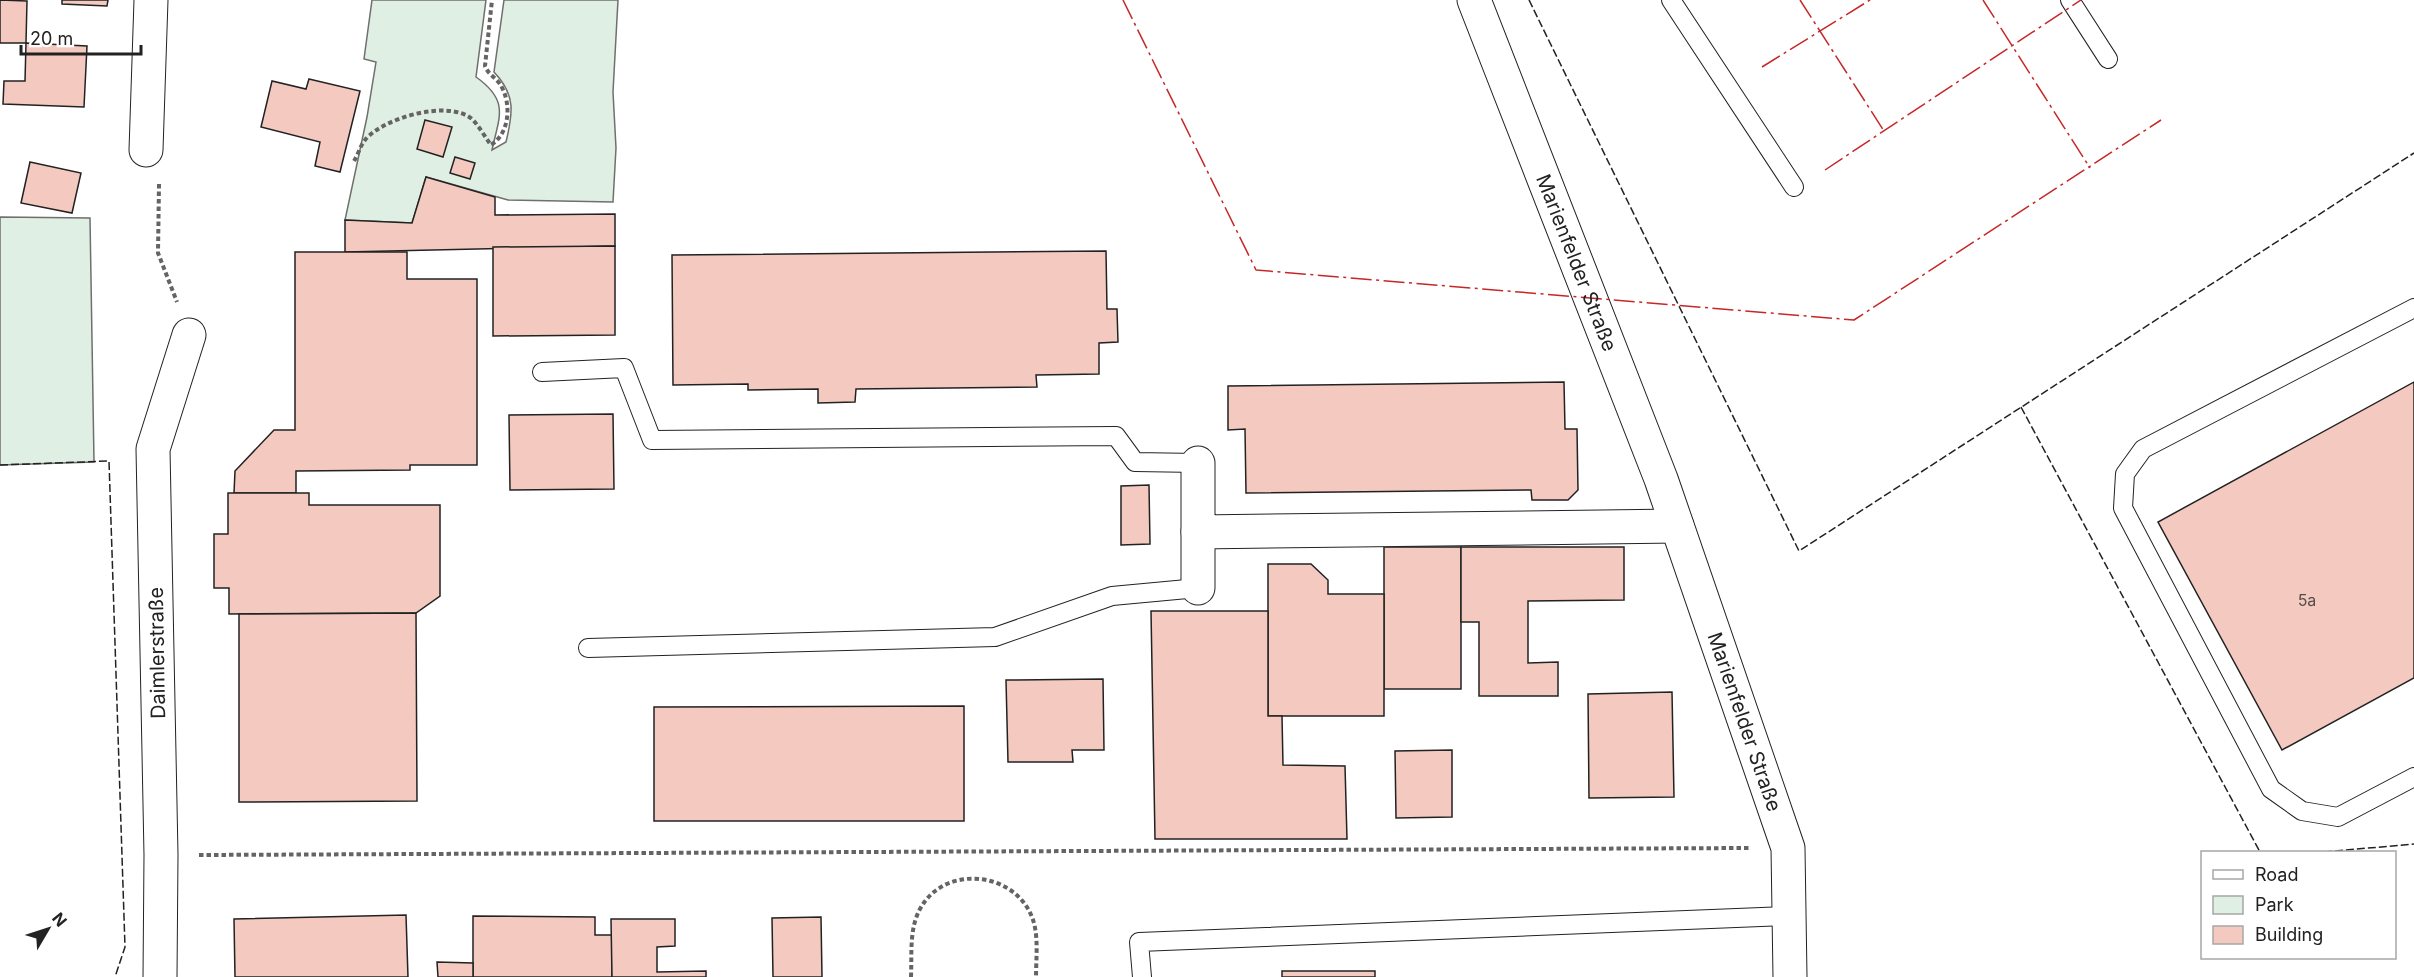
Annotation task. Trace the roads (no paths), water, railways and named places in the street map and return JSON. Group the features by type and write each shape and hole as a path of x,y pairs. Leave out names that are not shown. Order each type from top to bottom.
{"street":[{"path":"146,150 151,0"},
{"name":"Marienfelder Straße","path":"1474,0 1677,526 1788,848 1790,977"},
{"name":"Daimlerstraße","path":"159,977 161,855 153,450 189,334"},
{"path":"1198,463 1198,588"},
{"path":"1198,532 1677,526"}],"lane":[{"path":"1671,0 1794,187"},
{"path":"2070,0 2108,59"},
{"path":"2414,308 2143,449 2125,474 2123,508 2271,789 2302,811 2338,817 2414,777"},
{"path":"542,372 624,368 652,440 1116,436 1136,462 1198,463"},
{"path":"588,648 995,637 1112,596 1198,588"},
{"path":"1142,977 1139,942 1789,916"}]}
